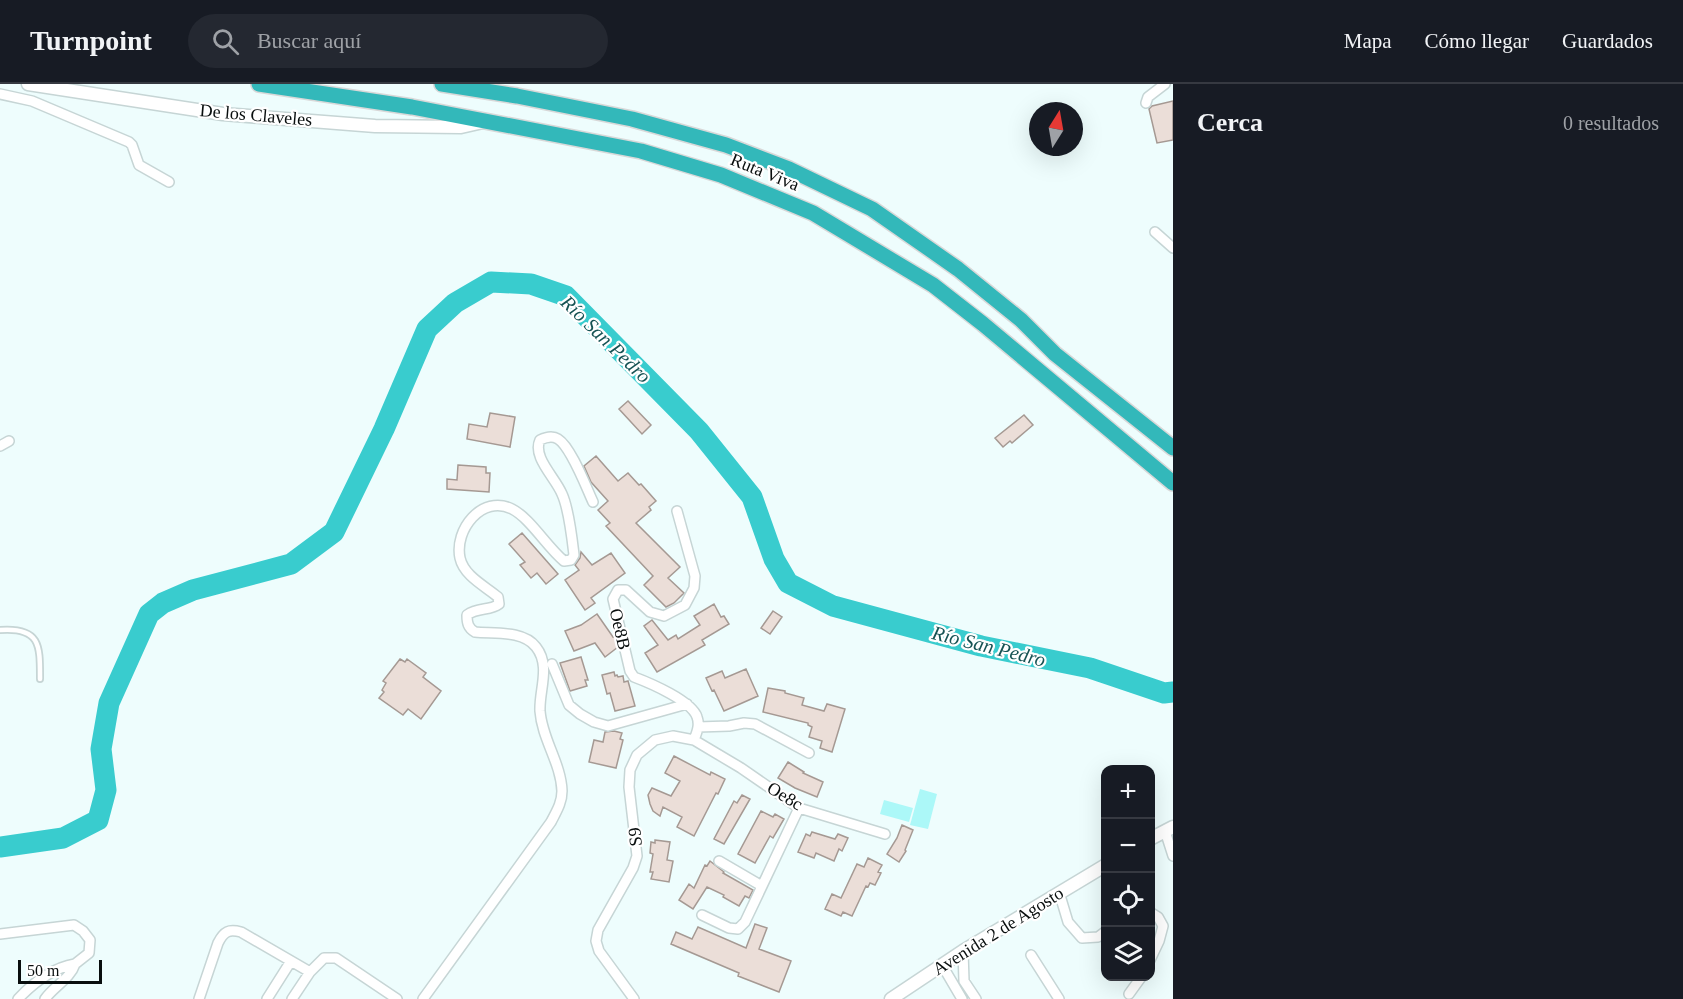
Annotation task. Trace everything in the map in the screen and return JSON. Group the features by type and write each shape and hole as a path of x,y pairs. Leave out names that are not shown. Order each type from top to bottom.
{"highway":[{"name":"Ruta Viva","path":"259,84 412,107 641,151 721,175 813,213 933,285 1173,483"},
{"name":"Ruta Viva","path":"442,84 632,119 726,144 789,169 872,209 958,269 1021,320 1055,354 1173,448"}],"main road":[{"name":"De los Claveles","path":"28,84 223,114 375,126 461,127 485,121"},
{"path":"477,84 517,96"},
{"path":"1155,836 1169,829"},
{"name":"Avenida 2 de Agosto","path":"891,999 963,951 1101,868"}],"street":[{"path":"1146,103 1148,97 1164,84"},
{"path":"0,94 32,101 129,142 139,165 169,182"},
{"path":"1155,232 1173,248"},
{"path":"423,999 551,822 560,805 562,793 560,776 540,709 544,676 542,658 537,647 530,641 514,635 475,632 470,629 467,615 474,610 495,608 499,604 498,597 478,583 464,567 460,558 463,533 468,522 484,508 506,507 523,516 564,561 571,561 574,555 563,496 540,458 537,446 540,440 548,436 558,438 568,450 593,502"},
{"name":"Oe8B","path":"677,511 695,576 694,588 685,605 664,616 650,612 626,590 618,590 613,599 630,671 634,677 687,704"},
{"path":"552,664 569,705 580,714 608,726 687,704 697,715 698,728 694,740"},
{"path":"698,728 755,724 809,753"},
{"name":"S9","path":"634,999 599,951 596,941 598,930 633,868 637,856 629,787 630,770 637,755 655,740 673,736 694,740"},
{"name":"Oe8c","path":"694,740 741,768 799,808 885,834"},
{"path":"702,915 738,929 745,922 799,808"},
{"path":"1169,829 1173,856"},
{"path":"719,861 762,886"},
{"path":"1059,892 1068,922 1082,938 1101,934"},
{"path":"1155,915 1163,926 1155,949"},
{"path":"0,934 74,925 90,940 90,953 75,964 49,973 18,999"},
{"path":"199,999 218,943 226,931 241,933 310,972"},
{"path":"963,951 963,981 976,999"},
{"path":"1031,955 1059,999"},
{"path":"292,999 310,972 324,958 336,958 397,999"},
{"path":"267,999 291,961"},
{"path":"45,999 73,971 75,964"},
{"path":"942,965 962,999"},
{"path":"1129,994 1138,981"}],"lane":[{"path":"0,630 12,629 32,636 40,651 40,679"}],"shaded area":[{"path":"920,789 937,794 928,829 910,825"},
{"path":"884,800 913,808 909,822 880,814"}],"building":[{"path":"1173,101 1173,140 1157,143 1149,109 1152,106"},
{"path":"628,401 651,425 642,434 619,409"},
{"path":"490,413 515,417 510,447 467,439 469,424 487,427"},
{"path":"1024,415 1033,425 1012,443 1010,441 1003,447 995,438"},
{"path":"596,456 618,481 628,473 656,501 649,507 651,510 636,523 680,567 668,578 684,593 666,607 644,585 653,576 606,526 610,523 598,510 608,501 591,482 584,466"},
{"path":"458,465 486,467 486,473 490,473 489,492 447,489 447,479 457,480"},
{"path":"522,533 558,574 546,584 537,573 531,578 520,565 525,562 509,544"},
{"path":"581,552 592,565 611,553 625,573 591,598 595,603 585,610 565,580 579,570 575,565"},
{"path":"714,604 721,617 724,616 729,624 702,640 705,645 657,672 645,653 658,645 644,626 652,620 668,640 676,635 678,639 700,625 694,616"},
{"path":"773,611 782,617 770,634 761,628"},
{"path":"597,614 613,637 615,636 618,647 605,657 595,643 574,651 565,631 581,625"},
{"path":"581,657 588,680 585,680 587,686 570,691 560,663"},
{"path":"400,659 405,662 407,659 426,673 423,677 441,691 421,719 408,709 403,715 379,698 384,692 382,690 386,683 383,681"},
{"path":"746,669 758,696 724,711 706,678 722,671 725,678"},
{"path":"614,672 615,676 623,676 624,682 628,681 635,706 615,711 602,675"},
{"path":"768,688 804,698 802,705 824,711 827,704 845,709 832,752 820,748 822,741 809,737 812,727 808,723 763,712"},
{"path":"605,732 622,733 620,739 623,740 616,768 589,762 594,740 603,742"},
{"path":"674,756 710,775 711,772 725,779 694,836 677,827 682,817 663,807 660,816 653,811 650,804 648,795 652,788 671,796 680,781 665,773"},
{"path":"788,762 803,773 823,782 817,797 778,778"},
{"path":"742,795 750,799 724,844 714,839 734,801 737,803"},
{"path":"761,811 784,819 773,838 770,836 755,863 738,854"},
{"path":"902,825 913,830 906,851 899,862 887,854"},
{"path":"812,832 835,839 838,834 848,838 842,851 839,849 834,861 816,853 814,858 798,852 806,834 810,836"},
{"path":"655,840 670,842 667,860 673,861 669,882 651,879 653,854 650,853 651,842 655,843"},
{"path":"868,858 882,865 878,872 881,873 875,885 870,883 868,887 866,886 852,916 843,912 841,916 825,909 832,894 841,898 857,864 864,867"},
{"path":"710,861 723,873 753,890 749,898 745,896 739,906 723,897 724,895 707,887 693,909 679,900 689,884 694,888 705,865 707,866"},
{"path":"755,924 767,928 759,949 791,961 779,992 738,976 739,973 671,944 676,932 692,939 698,927 746,948"}],"waterway":[{"name":"Río San Pedro","path":"0,847 63,838 98,820 106,790 101,749 109,703 149,614 163,603 193,590 291,564 334,532 384,429 427,329 455,303 491,282 531,284 566,296 699,431 752,497 774,559 788,583 833,606 981,646 1090,668 1164,693 1173,692"}]}
